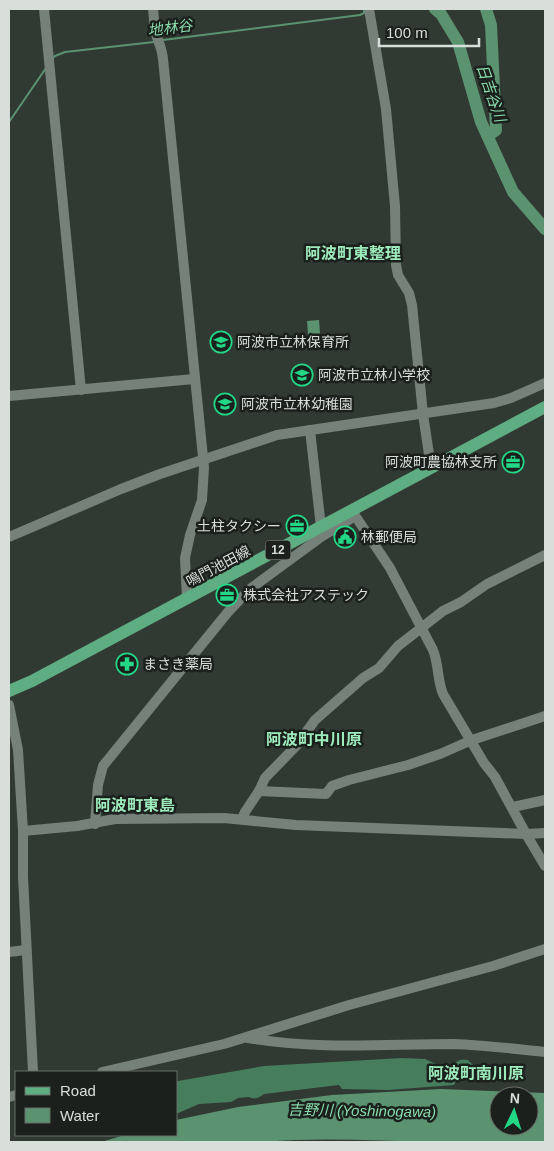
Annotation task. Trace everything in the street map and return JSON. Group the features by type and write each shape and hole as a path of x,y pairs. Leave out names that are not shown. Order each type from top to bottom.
{"main road":[{"name":"鳴門池田線","path":"9,691 32,681 320,527 353,513 431,468 545,407"}],"street":[{"path":"44,9 81,390"},
{"path":"153,9 159,40 204,485 202,500 190,535 185,558 187,599"},
{"path":"369,9 386,109 395,206 396,265 398,275 409,293 412,305 423,414 431,468"},
{"path":"9,396 194,379"},
{"path":"9,537 121,489 277,435 494,403 545,384"},
{"path":"310,430 320,527"},
{"path":"95,824 98,784 103,766 228,612 250,589 353,513 390,568 433,650 438,664 438,682 443,694 513,807 545,866"},
{"path":"242,819 244,812 259,791 265,778 297,745 315,720 363,678 378,668 398,646 443,611 461,602 487,584 545,555"},
{"path":"9,704 23,831 26,950 33,1071"},
{"path":"259,791 326,794 332,786 408,765 472,740 545,716"},
{"path":"513,807 545,800"},
{"path":"23,831 95,824 115,819 140,818 242,819 296,826 526,834 545,833"},
{"path":"106,1071 245,1038 545,949"},
{"path":"9,952 26,950"},
{"path":"245,1038 304,1045 456,1044 545,1052"}],"shaded area":[{"path":"402,1058 425,1059 436,1064 452,1067 459,1060 468,1060 473,1065 473,1074 467,1078 457,1078 454,1085 388,1090 342,1089 339,1085 264,1094 255,1098 238,1098 231,1102 199,1104 178,1113 178,1081 264,1066"}],"water":[{"path":"319,320 321,346 309,346 307,321"},
{"name":"吉野川 (Yoshinogawa)","path":"441,1089 489,1091 489,1136 539,1136 539,1093 545,1093 545,1142 328,1140 101,1142 122,1136 178,1136 178,1120 238,1107 332,1095"}],"waterway":[{"name":"地林谷","path":"163,40 360,15 364,13 364,9"},
{"name":"日吉谷川","path":"435,9 441,14 458,42 481,122 513,192 545,229"},
{"path":"486,9 491,25 496,130 489,135"},
{"name":"地林谷","path":"53,58 65,52 154,42"},
{"name":"地林谷","path":"9,122 46,68"}],"place":[{"name":"阿波市立林保育所","path":"221,342"},
{"name":"阿波市立林小学校","path":"302,375"},
{"name":"阿波市立林幼稚園","path":"225,404"},
{"name":"阿波町農協林支所","path":"513,462"},
{"name":"土柱タクシー","path":"297,526"},
{"name":"林郵便局","path":"345,537"},
{"name":"株式会社アステック","path":"227,595"},
{"name":"まさき薬局","path":"127,664"}],"district":[{"name":"阿波町東整理","path":"353,253"},
{"name":"阿波町中川原","path":"314,739"},
{"name":"阿波町東島","path":"135,805"},
{"name":"阿波町南川原","path":"476,1073"}]}
